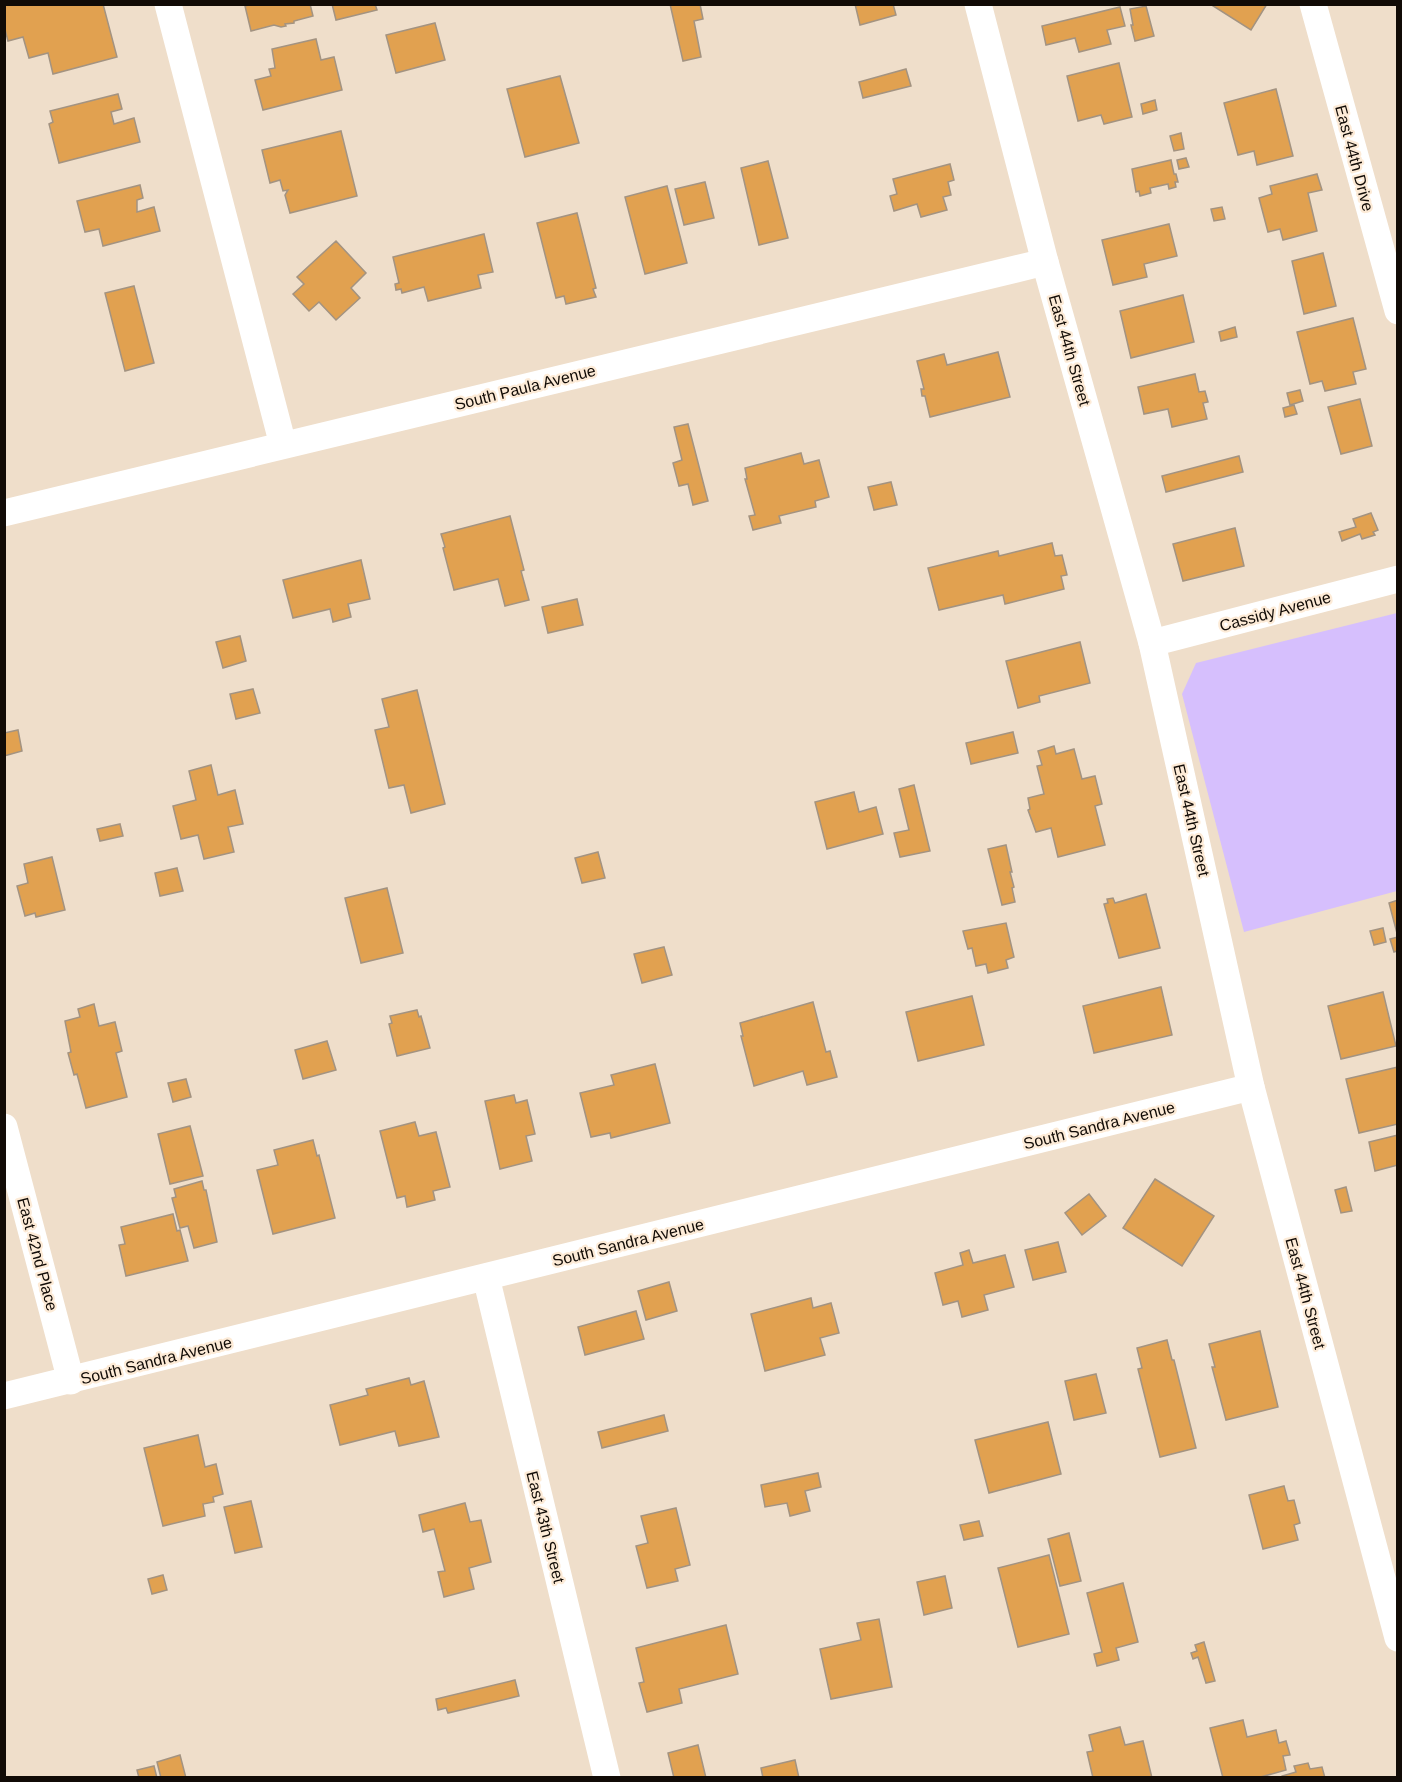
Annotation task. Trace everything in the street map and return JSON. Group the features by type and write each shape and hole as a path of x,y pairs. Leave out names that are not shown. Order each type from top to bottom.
{"street":[{"path":"168,4 283,445"},
{"name":"East 44th Street","path":"978,4 1045,262 1152,643 1251,1087 1398,1638"},
{"name":"East 44th Drive","path":"1312,4 1398,311"},
{"name":"South Paula Avenue","path":"4,513 1045,262"},
{"name":"Cassidy Avenue","path":"1152,643 1398,579"},
{"name":"South Sandra Avenue","path":"4,1396 1251,1087"},
{"name":"East 42nd Place","path":"4,1126 71,1381"},
{"name":"East 43th Street","path":"486,1277 607,1778"}],"shaded area":[{"path":"1397,613 1397,891 1244,932 1182,694 1196,663"}],"building":[{"path":"4,4 103,4 117,57 53,74 48,53 29,58 23,37 8,41 4,26"},
{"path":"310,4 313,16 285,24 286,26 274,25 251,31 245,6"},
{"path":"332,4 375,4 377,10 336,20"},
{"path":"670,4 700,4 703,19 694,21 701,57 683,61"},
{"path":"855,4 893,4 896,15 860,25"},
{"path":"1210,4 1267,4 1251,30"},
{"path":"1146,6 1154,36 1135,41 1130,9"},
{"path":"1120,7 1125,26 1107,30 1111,44 1079,52 1075,38 1046,45 1042,26"},
{"path":"435,23 445,60 396,73 386,35"},
{"path":"316,39 321,60 334,57 342,90 263,110 255,80 271,76 269,69 275,68 272,49"},
{"path":"1119,63 1132,117 1104,124 1101,115 1078,121 1067,76"},
{"path":"906,69 911,86 863,98 859,82"},
{"path":"560,76 579,143 525,157 507,89"},
{"path":"1276,89 1293,156 1257,165 1254,151 1238,155 1224,103"},
{"path":"118,94 122,109 111,112 114,124 134,118 140,142 59,163 49,124 53,122 50,111"},
{"path":"1155,100 1157,110 1143,114 1141,104"},
{"path":"341,131 357,196 290,213 285,195 288,190 283,191 280,180 270,183 262,150"},
{"path":"1181,133 1184,149 1174,151 1170,136"},
{"path":"1186,158 1189,167 1179,169 1177,160"},
{"path":"1171,160 1178,182 1175,182 1176,187 1169,189 1168,184 1150,188 1151,193 1140,196 1139,191 1136,192 1132,169"},
{"path":"768,161 788,238 759,245 741,168"},
{"path":"950,164 954,180 948,182 951,195 943,197 947,210 921,217 917,204 894,211 890,196 897,194 893,179"},
{"path":"1317,174 1322,190 1308,193 1317,231 1283,240 1280,229 1268,232 1259,198 1272,194 1270,186"},
{"path":"705,182 714,218 684,225 675,189"},
{"path":"140,185 143,198 137,200 137,212 154,207 160,231 103,246 99,229 85,232 77,201"},
{"path":"667,186 687,263 645,274 625,197"},
{"path":"1222,207 1225,219 1214,221 1211,209"},
{"path":"577,213 596,288 593,289 596,297 566,304 564,296 556,298 537,223"},
{"path":"1169,224 1177,256 1144,264 1147,277 1113,285 1102,240"},
{"path":"484,234 493,272 478,275 481,288 428,301 424,287 402,293 401,289 396,290 395,284 399,283 393,257"},
{"path":"336,241 366,273 351,288 360,298 336,320 319,302 309,311 293,294 304,284 297,277"},
{"path":"1323,253 1336,306 1304,314 1292,261"},
{"path":"134,286 154,363 125,371 105,293"},
{"path":"1183,295 1194,342 1131,358 1120,311"},
{"path":"1353,318 1366,369 1353,372 1356,384 1325,391 1322,381 1310,384 1297,332"},
{"path":"1235,327 1237,337 1221,341 1219,332"},
{"path":"998,352 1010,397 930,417 925,396 922,396 921,389 924,389 917,361 944,354 947,365"},
{"path":"1195,374 1199,392 1205,391 1208,402 1203,403 1207,419 1172,427 1168,409 1144,414 1138,387"},
{"path":"1300,390 1303,401 1290,405 1287,393"},
{"path":"1360,399 1372,446 1341,454 1328,407"},
{"path":"1294,405 1297,414 1285,417 1283,408"},
{"path":"688,424 708,501 693,505 688,484 679,486 673,463 682,460 674,427"},
{"path":"801,453 804,464 819,460 829,497 815,501 816,507 779,516 781,523 753,530 749,516 755,515 745,479 747,479 745,468"},
{"path":"1239,456 1243,472 1166,492 1162,476"},
{"path":"891,482 897,505 874,510 868,487"},
{"path":"1371,513 1378,530 1373,532 1375,535 1362,539 1360,534 1342,541 1339,532 1356,527 1353,519"},
{"path":"510,516 529,600 505,606 498,579 454,590 441,534"},
{"path":"1235,528 1244,566 1183,581 1173,544"},
{"path":"1052,543 1055,556 1062,555 1067,575 1061,576 1064,589 1005,604 1003,595 939,610 928,568 998,551 999,556"},
{"path":"361,560 370,599 348,604 351,617 333,622 330,609 293,618 283,580"},
{"path":"577,599 583,625 548,633 542,607"},
{"path":"240,636 246,661 223,668 216,642"},
{"path":"1080,642 1090,683 1039,696 1040,702 1018,708 1006,661"},
{"path":"253,689 260,713 236,719 230,694"},
{"path":"417,690 445,804 411,813 404,785 389,788 375,730 389,727 382,699"},
{"path":"18,730 22,751 4,756 4,733"},
{"path":"1013,732 1018,753 971,764 966,743"},
{"path":"1054,746 1056,754 1074,749 1082,779 1095,776 1102,804 1095,806 1105,845 1058,857 1051,828 1036,832 1028,810 1030,809 1028,798 1044,794 1037,766 1042,765 1038,751"},
{"path":"211,765 218,795 235,790 243,824 228,827 234,852 204,859 198,835 181,839 173,806 196,800 189,771"},
{"path":"914,785 930,851 900,857 894,833 909,830 899,789"},
{"path":"854,792 859,812 876,807 883,834 827,849 815,802"},
{"path":"120,824 123,836 100,841 97,829"},
{"path":"1006,845 1015,902 1002,905 988,849"},
{"path":"598,852 605,878 582,883 575,858"},
{"path":"52,857 65,910 36,917 35,913 25,916 17,886 28,883 24,864"},
{"path":"177,868 183,891 160,896 155,873"},
{"path":"387,888 403,953 361,963 345,898"},
{"path":"1146,894 1160,948 1119,958 1104,904 1108,903 1107,899 1113,898 1115,903"},
{"path":"1398,900 1398,937 1389,903"},
{"path":"1006,923 1014,957 1006,960 1008,968 988,973 986,964 976,966 972,948 968,949 963,931"},
{"path":"1383,928 1386,942 1374,945 1370,931"},
{"path":"1398,937 1398,955 1397,951 1394,952 1390,939"},
{"path":"664,947 672,975 642,983 634,954"},
{"path":"1161,987 1172,1035 1094,1053 1083,1006"},
{"path":"1383,992 1396,1046 1341,1059 1328,1006"},
{"path":"972,996 984,1045 918,1061 906,1012"},
{"path":"813,1002 826,1052 830,1051 837,1077 807,1085 803,1071 754,1086 741,1036 743,1036 740,1023"},
{"path":"94,1004 99,1026 115,1022 122,1051 116,1053 127,1097 86,1108 77,1074 74,1075 68,1053 71,1052 65,1021 80,1017 78,1009"},
{"path":"417,1010 419,1017 421,1016 430,1048 397,1056 389,1024 392,1023 390,1016"},
{"path":"327,1041 336,1070 303,1079 295,1050"},
{"path":"655,1064 670,1123 611,1138 610,1133 591,1137 580,1093 614,1085 611,1075"},
{"path":"1398,1067 1398,1124 1359,1133 1346,1079"},
{"path":"186,1079 191,1097 173,1102 168,1083"},
{"path":"514,1095 516,1103 527,1100 535,1134 526,1136 532,1161 500,1169 485,1101"},
{"path":"415,1122 419,1136 436,1132 450,1187 433,1191 435,1200 407,1207 405,1196 397,1198 380,1131"},
{"path":"190,1126 203,1176 170,1184 158,1134"},
{"path":"1398,1135 1398,1165 1375,1171 1369,1142"},
{"path":"313,1140 335,1218 273,1234 257,1170 278,1165 274,1150"},
{"path":"1155,1179 1214,1216 1182,1266 1123,1228"},
{"path":"202,1181 217,1242 194,1248 188,1226 180,1228 172,1198 176,1197 174,1189"},
{"path":"1346,1187 1352,1211 1341,1213 1335,1190"},
{"path":"1089,1194 1106,1216 1082,1235 1065,1213"},
{"path":"173,1214 177,1231 180,1230 188,1261 126,1276 119,1245 125,1244 121,1227"},
{"path":"1058,1242 1066,1272 1033,1280 1025,1250"},
{"path":"969,1250 973,1263 1005,1255 1014,1287 984,1295 988,1310 962,1317 958,1301 943,1305 935,1273 963,1265 960,1253"},
{"path":"669,1282 677,1311 646,1320 638,1291"},
{"path":"811,1298 813,1308 831,1303 839,1333 820,1338 825,1355 765,1371 751,1314"},
{"path":"636,1311 644,1339 585,1355 578,1327"},
{"path":"1260,1331 1278,1407 1226,1420 1212,1367 1215,1367 1209,1344"},
{"path":"1167,1340 1196,1448 1160,1457 1138,1369 1142,1368 1137,1348"},
{"path":"1096,1374 1106,1413 1074,1420 1065,1381"},
{"path":"409,1378 411,1385 424,1381 439,1437 399,1446 395,1431 340,1445 330,1405 368,1395 366,1389"},
{"path":"664,1415 668,1431 602,1448 598,1432"},
{"path":"1048,1422 1061,1474 989,1493 975,1440"},
{"path":"198,1435 205,1467 216,1464 223,1494 213,1497 214,1502 203,1504 205,1516 163,1526 144,1448"},
{"path":"818,1473 821,1487 805,1491 810,1511 790,1516 787,1503 765,1507 761,1485"},
{"path":"1284,1486 1288,1501 1294,1500 1300,1523 1294,1525 1298,1540 1263,1549 1249,1495"},
{"path":"251,1501 262,1547 235,1553 224,1507"},
{"path":"465,1503 470,1522 481,1520 491,1562 469,1568 474,1589 444,1597 438,1572 445,1571 434,1529 423,1532 419,1515"},
{"path":"676,1508 690,1565 675,1569 678,1581 647,1588 636,1546 648,1543 641,1516"},
{"path":"979,1521 983,1536 964,1540 960,1525"},
{"path":"1069,1533 1081,1581 1060,1586 1048,1539"},
{"path":"1049,1555 1069,1634 1018,1647 998,1568"},
{"path":"163,1575 167,1590 152,1594 148,1579"},
{"path":"945,1576 952,1608 924,1615 917,1582"},
{"path":"1123,1583 1138,1642 1116,1648 1119,1660 1097,1666 1094,1654 1102,1652 1087,1593"},
{"path":"879,1619 892,1687 831,1699 820,1649 861,1640 857,1623"},
{"path":"726,1625 738,1674 679,1689 682,1703 647,1712 639,1683 644,1682 636,1648"},
{"path":"1204,1642 1215,1681 1206,1683 1198,1657 1193,1659 1191,1653 1197,1651 1195,1645"},
{"path":"515,1680 519,1696 448,1713 446,1708 438,1710 436,1699"},
{"path":"1243,1720 1247,1737 1276,1730 1279,1743 1286,1741 1290,1755 1283,1756 1286,1770 1257,1778 1223,1778 1210,1728"},
{"path":"1120,1727 1125,1745 1143,1741 1152,1778 1093,1778 1087,1752 1093,1751 1089,1735"},
{"path":"698,1745 706,1778 674,1778 668,1753"},
{"path":"180,1755 186,1778 161,1778 157,1762"},
{"path":"795,1760 799,1778 763,1778 761,1768"},
{"path":"1308,1763 1310,1769 1322,1767 1325,1778 1282,1778 1282,1776 1296,1772 1294,1766"},
{"path":"154,1766 157,1778 139,1778 137,1770"}]}
